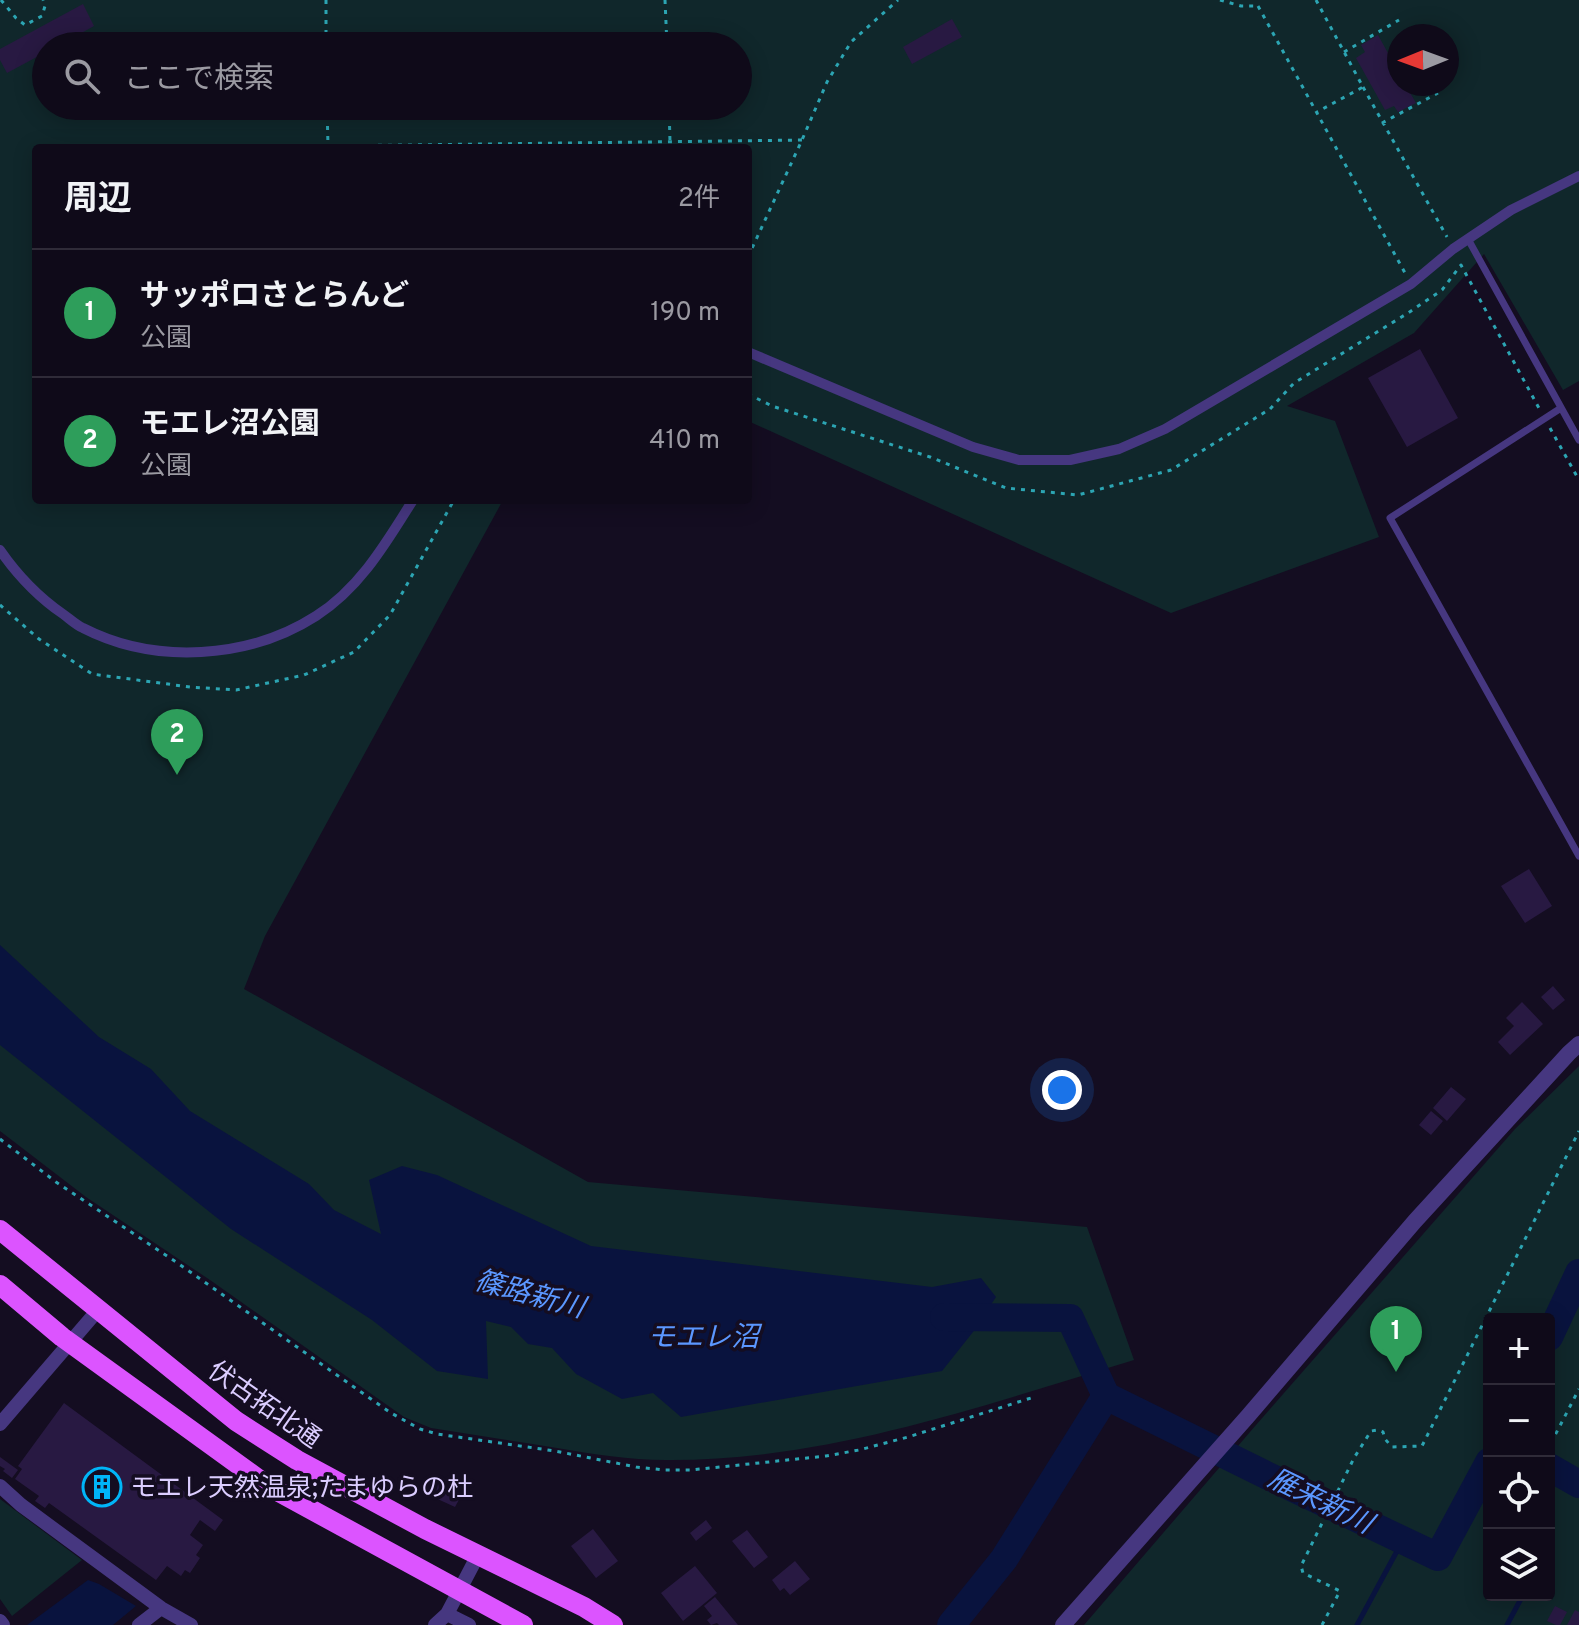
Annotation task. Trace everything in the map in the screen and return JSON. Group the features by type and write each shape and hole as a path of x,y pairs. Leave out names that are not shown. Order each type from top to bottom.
{"main road":[{"name":"伏古拓北通","path":"0,1230 236,1421 297,1460 425,1529 584,1607 613,1625"},
{"path":"0,1285 70,1343 268,1486 523,1625"}],"street":[{"path":"752,354 973,447 1019,460 1070,460 1119,449 1165,429 1411,284 1453,249 1511,210 1579,176"},
{"path":"0,550 33,591 81,627 146,649 171,652 222,650 272,638 318,615 352,585 379,554 410,504"},
{"path":"1063,1625 1415,1221 1579,1044"},
{"path":"0,1424 98,1310"},
{"path":"0,1486 21,1505 161,1608 191,1625"},
{"path":"435,1625 447,1614 478,1555"},
{"path":"139,1625 161,1608"},
{"path":"447,1614 469,1625"}],"lane":[{"path":"1468,239 1579,440"},
{"path":"1561,408 1390,518 1579,856"}],"path":[{"path":"1,0 25,25 42,16 43,0"},
{"path":"326,0 326,32"},
{"path":"665,0 666,32"},
{"path":"752,248 827,82 851,42 898,0"},
{"path":"1220,0 1241,6 1258,6"},
{"path":"1258,6 1261,0"},
{"path":"1316,0 1449,241"},
{"path":"1258,6 1411,284"},
{"path":"1344,52 1399,20"},
{"path":"1317,112 1363,87"},
{"path":"1382,123 1432,96"},
{"path":"327,120 328,144"},
{"path":"669,120 670,142"},
{"path":"499,144 802,140"},
{"path":"752,396 772,406 930,457 1006,488 1078,495 1171,470 1270,409 1294,383 1442,290 1461,265 1579,480"},
{"path":"1322,1625 1340,1591 1303,1573 1301,1566 1354,1458 1371,1431 1383,1432 1392,1447 1422,1446 1579,1131"},
{"path":"0,1139 56,1182 391,1413 406,1423 437,1434 555,1451 636,1467 691,1470 859,1450 1034,1397"},
{"path":"1555,1435 1579,1389"}],"green space":[{"path":"0,0 1579,0 1579,381 1563,390 1484,254 1414,333 1287,406 1335,421 1379,537 1171,613 752,423 752,144 32,144 32,504 501,504 265,936 244,989 588,1182 1087,1227 1134,1360 961,1412 844,1441 726,1458 625,1458 431,1428 404,1417 86,1197 0,1131"},
{"path":"1579,1066 1579,1625 1084,1625 1515,1129"},
{"path":"0,1499 82,1560 12,1616 0,1599"}],"water":[{"name":"モエレ沼","path":"0,945 99,1037 151,1069 190,1111 309,1184 334,1210 381,1234 369,1180 402,1166 437,1175 591,1246 932,1287 981,1278 996,1297 942,1371 681,1417 653,1393 622,1399 576,1374 552,1348 528,1344 511,1327 486,1321 488,1379 437,1371 372,1320 231,1229 0,1045"},
{"path":"88,1580 136,1606 113,1625 27,1625"}],"building":[{"path":"83,4 94,26 83,32 32,32 32,60 7,73 0,60 0,49"},
{"path":"952,19 962,37 912,64 903,47"},
{"path":"1378,35 1387,51 1387,96 1412,96 1416,103 1398,112 1394,106 1385,110 1356,58 1365,52 1361,45"},
{"path":"1420,349 1458,418 1407,447 1368,378"},
{"path":"1529,869 1552,906 1525,923 1501,886"},
{"path":"1553,986 1565,1000 1553,1010 1541,997"},
{"path":"1522,1002 1543,1024 1510,1055 1498,1042 1514,1026 1506,1018"},
{"path":"1451,1087 1466,1099 1447,1121 1433,1108"},
{"path":"1431,1111 1443,1121 1431,1135 1419,1125"},
{"name":"モエレ天然温泉;たまゆらの杜","path":"64,1403 223,1520 215,1531 200,1520 190,1535 203,1545 196,1555 200,1558 190,1573 185,1570 181,1576 167,1566 156,1580 49,1503 45,1508 35,1501 39,1496 15,1479 22,1469 18,1466"},
{"path":"0,1457 18,1470 12,1478 0,1466"},
{"path":"437,1482 462,1494 455,1507 431,1496"},
{"path":"706,1520 712,1528 696,1541 690,1533"},
{"path":"593,1529 618,1561 596,1578 571,1546"},
{"path":"747,1530 768,1557 754,1568 732,1541"},
{"path":"795,1561 810,1579 790,1595 784,1588 780,1591 772,1580"},
{"path":"695,1566 717,1593 683,1621 661,1593"},
{"path":"715,1597 738,1625 711,1625 707,1620 712,1616 704,1606"},
{"path":"1555,1606 1567,1612 1560,1625 1547,1621"},
{"path":"1575,1610 1579,1612 1579,1625 1567,1625"}],"waterway":[{"name":"雁来新川","path":"1555,1324 1579,1273"},
{"name":"篠路新川","path":"944,1317 1070,1318 1106,1396"},
{"name":"雁来新川","path":"1106,1396 1438,1557 1483,1473"},
{"name":"篠路新川","path":"951,1625 1004,1559 1106,1396"},
{"path":"1555,1470 1579,1484"},
{"path":"1357,1625 1403,1540"},
{"path":"1507,1625 1520,1601"}],"place":[{"name":"モエレ沼公園","path":"177,775"},
{"name":"サッポロさとらんど","path":"1396,1372"},
{"name":"モエレ天然温泉;たまゆらの杜","path":"102,1487"}]}
